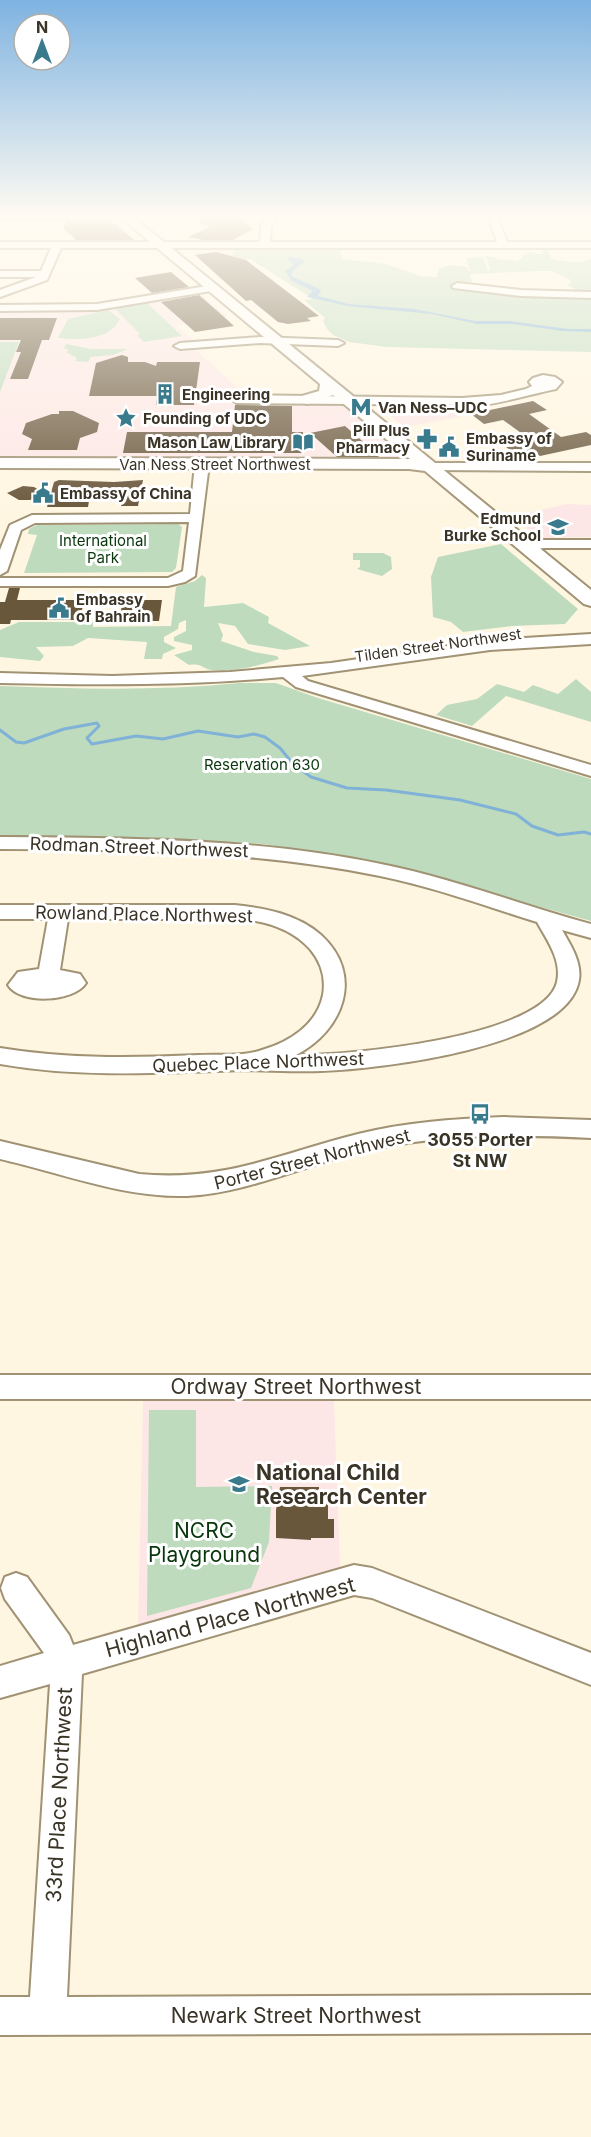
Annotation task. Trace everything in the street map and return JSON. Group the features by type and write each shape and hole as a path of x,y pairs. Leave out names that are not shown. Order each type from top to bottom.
{"main road":[{"path":"246,316 591,600"},
{"path":"307,399 326,394 328,383"},
{"name":"Van Ness Street Northwest","path":"0,464 430,467"},
{"name":"Van Ness Street Northwest","path":"0,470 202,467"}],"street":[{"path":"180,345 277,341 293,345 313,342 338,343"},
{"path":"237,399 307,399 319,402 486,401 520,395 539,387"},
{"path":"0,582 176,580 190,573 202,467"},
{"name":"Van Ness Street Northwest","path":"430,467 591,467"},
{"path":"0,571 15,528 32,519 196,518"},
{"path":"526,547 591,544"},
{"name":"Tilden Street Northwest","path":"0,678 156,681 287,672 356,665 475,642 591,631"},
{"name":"Tilden Street Northwest","path":"475,642 591,639"},
{"path":"287,672 302,684 591,771"},
{"name":"Rodman Street Northwest","path":"0,843 194,845 293,854 413,877 591,931"},
{"name":"Rowland Place Northwest","path":"0,912 242,913 279,921 309,936 325,953 334,973 335,992 328,1014 316,1029 294,1046 269,1056 242,1062"},
{"path":"48,976 59,912"},
{"name":"Quebec Place Northwest","path":"0,1056 76,1064 168,1066 242,1062 305,1063 374,1058 467,1041 530,1022 551,1008 562,995 567,985 568,969 564,954 545,918"},
{"name":"Porter Street Northwest","path":"0,1150 116,1180 152,1185 188,1186 238,1179 339,1148 414,1132 493,1126 591,1129"},
{"name":"Ordway Street Northwest","path":"0,1387 591,1386"},
{"name":"Highland Place Northwest","path":"0,1682 346,1582 363,1580 591,1669"},
{"name":"33rd Place Northwest","path":"16,1588 58,1646 65,1663 66,1684 47,2016"},
{"name":"Newark Street Northwest","path":"0,2016 591,2014"}],"shaded area":[{"path":"0,316 227,316 176,325 194,341 195,349 251,400 303,401 344,406 406,457 400,461 0,460"},
{"path":"379,406 444,406 460,417 404,427"},
{"name":"Edmund Burke School","path":"568,504 591,505 591,537 538,538 512,516"},
{"name":"National Child Research Center","path":"143,1401 334,1401 340,1567 138,1626"}],"green space":[{"path":"83,316 116,316 120,319 109,332 101,335 84,339 58,338 68,319"},
{"path":"122,316 160,316 182,336 144,342 137,335 140,334"},
{"path":"322,316 591,316 591,352 387,347 349,342 333,335 323,321 325,318"},
{"path":"0,342 19,342 0,392"},
{"path":"66,344 91,349 128,349 113,355 91,357 88,362 75,361 77,358 66,352 69,350 64,348"},
{"name":"International Park","path":"178,524 182,527 176,568 172,572 24,573 37,535 28,534 29,529 37,525"},
{"path":"501,544 578,609 565,624 512,626 463,632 451,622 433,617 431,577 438,557"},
{"path":"353,553 383,553 391,557 392,569 382,576 357,569 360,567 360,560 353,560"},
{"path":"202,575 206,578 204,607 243,603 269,617 268,623 310,646 285,650 248,644 235,626 218,623 223,635 221,641 254,652 277,656 279,659 237,669 220,670 189,665 174,655 192,650 192,645 174,641 174,637 186,631 186,620 179,623 178,629 164,637 164,642 176,648 163,654 162,659 144,659 147,642 88,638 73,646 36,647 44,656 40,661 0,657 0,630 19,622 93,622 93,627 171,626 176,587 195,581"},
{"path":"576,679 591,692 591,722 506,696 472,726 436,715 447,705 477,699 497,684 524,692 533,685 558,694"},
{"name":"Reservation 630","path":"276,683 318,698 591,779 591,921 396,867 264,844 147,839 0,838 0,686 149,688"},
{"name":"NCRC Playground","path":"149,1410 196,1410 196,1487 272,1486 269,1542 251,1588 147,1616"}],"water":[{"path":"440,316 475,321 510,321 568,329 591,329 591,332 562,331 513,324 477,324"}],"building":[{"path":"177,316 222,316 234,326 195,332"},
{"path":"270,316 319,316 307,318 311,321 288,324 278,322"},
{"path":"0,318 57,318 49,340 42,340 28,379 10,379 21,352 16,352 21,340 0,340"},
{"path":"122,355 128,357 128,362 145,362 156,366 157,362 200,362 194,405 156,405 157,396 89,396 96,363"},
{"path":"533,401 547,410 529,414 561,437 586,432 591,435 591,445 540,456 537,454 519,457 506,447 532,441 503,420 484,424 471,414"},
{"path":"235,405 292,406 292,432 303,432 303,453 123,453 127,432 232,432"},
{"path":"59,411 73,411 99,423 97,432 80,438 77,450 28,450 32,439 22,434 26,423 52,414 59,414"},
{"path":"345,426 379,457 337,457 310,433"},
{"path":"59,480 114,482 143,480 138,506 121,506 122,501 89,501 88,507 47,507 54,482"},
{"path":"23,486 34,487 46,494 30,500 19,500 7,493"},
{"path":"9,588 20,588 17,600 84,600 80,620 11,620 10,624 0,624 0,602 5,602"},
{"path":"123,600 162,600 159,621 119,621"},
{"name":"National Child Research Center","path":"280,1487 319,1487 319,1494 328,1494 328,1519 334,1519 334,1538 311,1538 311,1540 276,1538 276,1510"}],"waterway":[{"path":"0,730 16,742 24,743 64,729 97,723 99,726 87,738 92,744 136,736 163,739 198,731 238,737 254,734 265,737 280,748 293,764 311,777 347,788 386,790 460,800 516,814 532,826 558,835 584,832 591,834"}],"place":[{"name":"Engineering","path":"165,394"},
{"name":"Van Ness–UDC","path":"361,407"},
{"name":"Founding of UDC","path":"126,418"},
{"name":"Pill Plus Pharmacy","path":"427,439"},
{"name":"Mason Law Library","path":"303,442"},
{"name":"Embassy of Suriname","path":"449,447"},
{"name":"Embassy of China","path":"43,493"},
{"name":"Edmund Burke School","path":"558,527"},
{"name":"Embassy of Bahrain","path":"59,608"},
{"name":"3055 Porter St NW","path":"480,1114"},
{"name":"National Child Research Center","path":"239,1484"}]}
